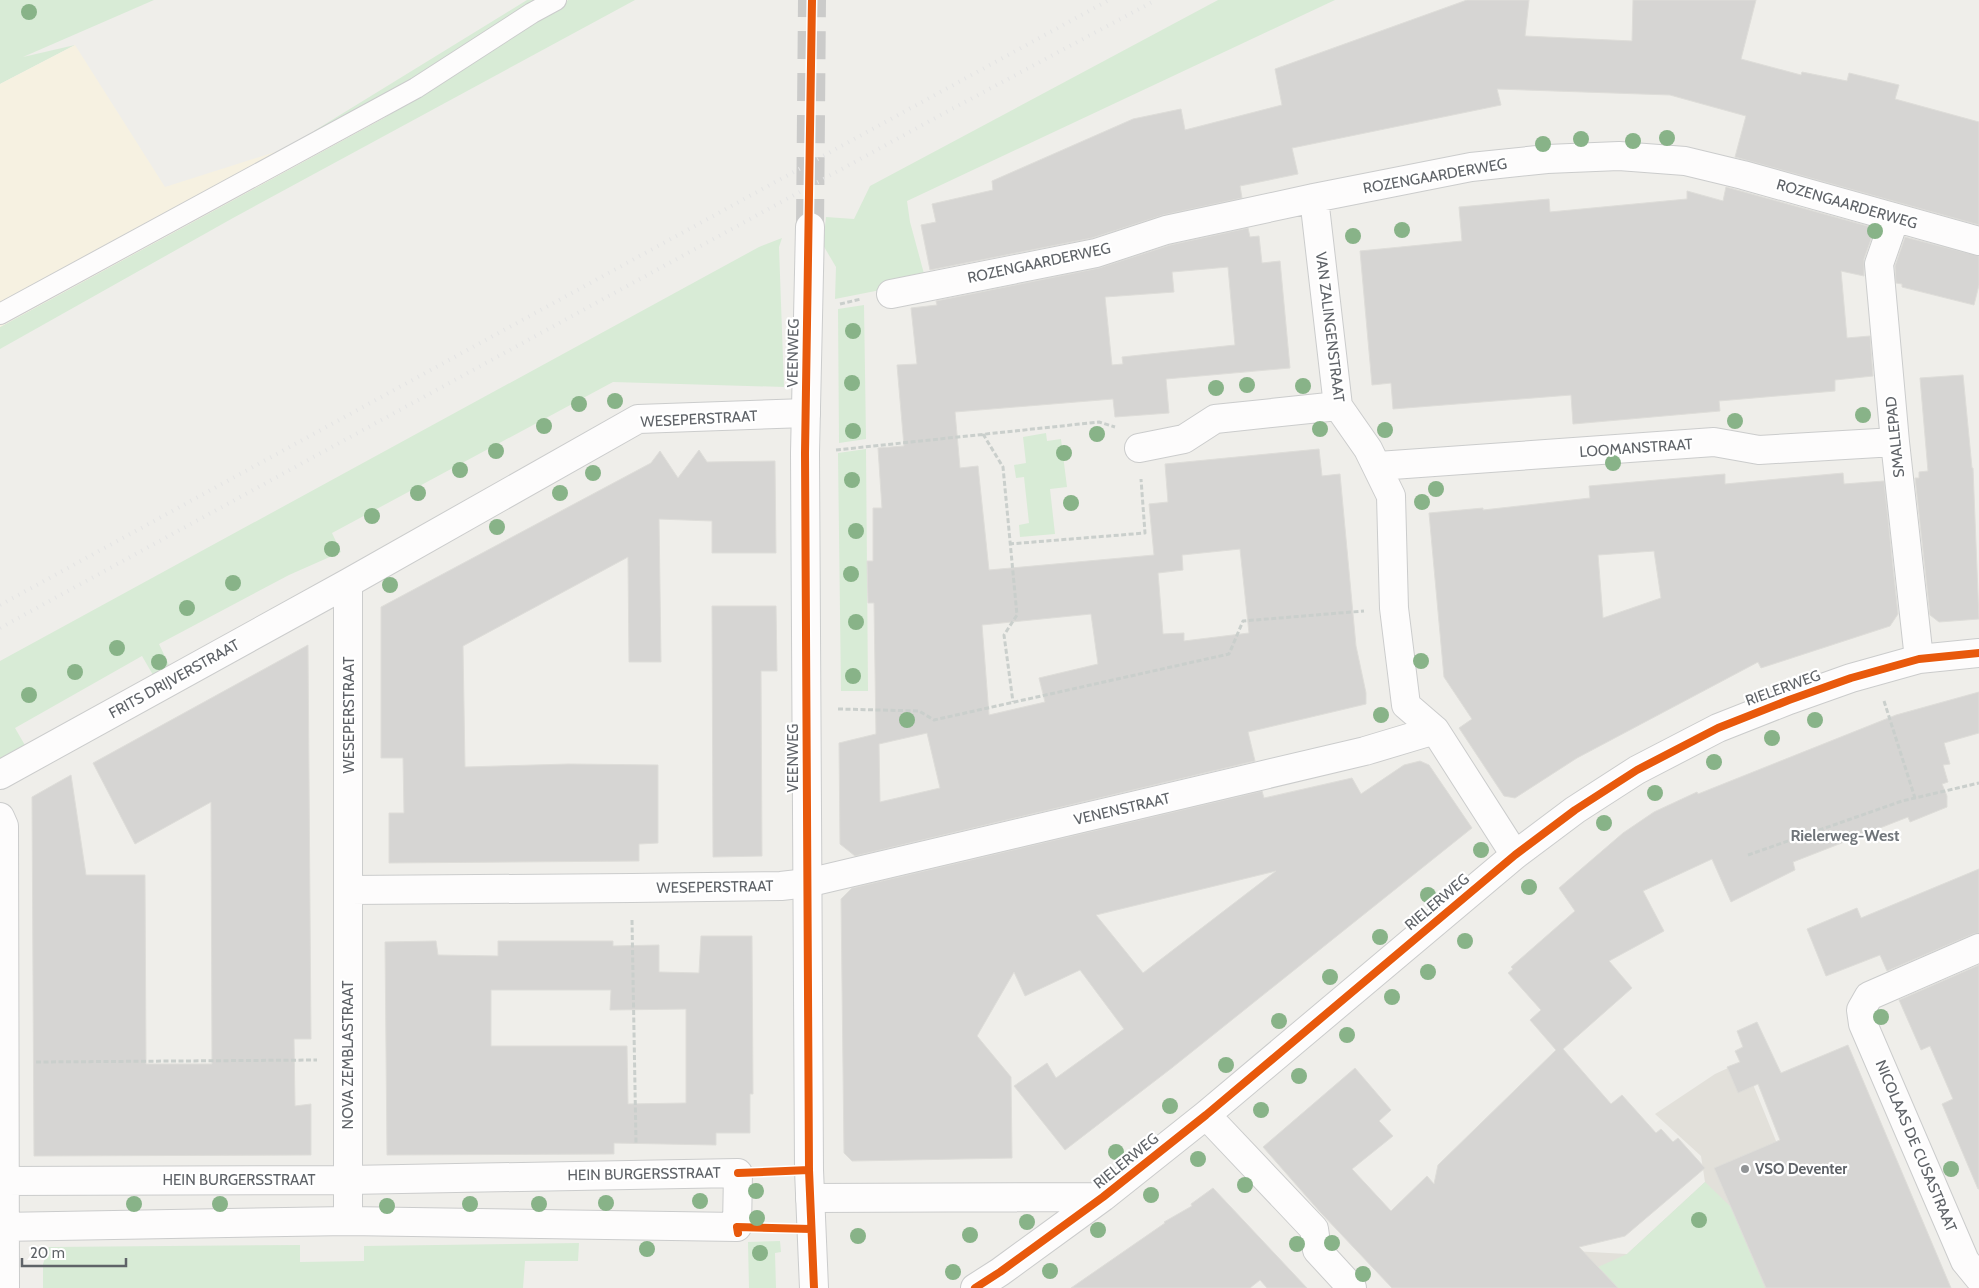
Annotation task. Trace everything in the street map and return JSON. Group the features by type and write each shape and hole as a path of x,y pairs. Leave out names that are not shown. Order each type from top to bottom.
{"street":[{"name":"ROZENGAARDERWEG","path":"891,294 1096,253 1166,230 1314,198 1471,167 1546,159 1619,156 1685,160 1743,174 1979,241"},
{"name":"VAN ZALINGENSTRAAT","path":"1314,198 1338,406 1368,449 1392,496 1394,608 1406,704 1435,730 1515,855"},
{"name":"SMALLEPAD","path":"1895,218 1879,264 1895,442 1919,659"},
{"name":"VEENWEG","path":"810,227 805,453 810,1198 814,1288"},
{"path":"1139,448 1184,439 1215,419 1338,406"},
{"name":"WESEPERSTRAAT","path":"806,413 638,419 348,584 350,890 781,886 807,883"},
{"name":"LOOMANSTRAAT","path":"1378,466 1714,442 1759,450 1895,442"},
{"name":"FRITS DRIJVERSTRAAT","path":"0,775 348,584"},
{"name":"RIELERWEG","path":"974,1288 1007,1280 1103,1197 1206,1114 1515,855 1575,810 1637,770 1718,728 1789,700 1919,659 1979,653"},
{"name":"VENENSTRAAT","path":"807,883 1365,751 1435,730"},
{"path":"0,817 4,826 5,1063 2,1181 5,1288"},
{"name":"NOVA ZEMBLASTRAAT","path":"348,1221 347,1059 350,890"},
{"name":"NICOLAAS DE CUSASTRAAT","path":"1979,948 1869,996 1861,1010 1863,1024 1965,1261 1979,1278"},
{"path":"1206,1114 1314,1229 1316,1250 1352,1288"},
{"name":"HEIN BURGERSSTRAAT","path":"2,1181 348,1180 738,1173 737,1227 348,1221 3,1227"},
{"name":"RIELERWEG","path":"810,1198 1103,1197"}],"lane":[{"path":"0,314 416,88 532,13 556,0"}],"path":[{"path":"807,312 854,300 891,294"},
{"path":"805,453 1099,422 1137,434 1145,533 1009,544"},
{"path":"983,434 1003,467 1017,615 1004,635 1013,702"},
{"path":"806,707 919,712 934,720 1229,654 1242,621 1394,608"},
{"path":"1875,672 1914,798"},
{"path":"1748,855 1914,798 1979,783"},
{"path":"632,888 636,1174"},
{"path":"5,1063 347,1059"}],"shaded area":[{"name":"VSO Deventer","path":"1739,1063 1752,1082 1836,1288 1530,1288 1572,1251 1627,1254 1705,1182 1701,1156 1655,1114 1715,1074"}],"green space":[{"path":"0,0 154,0 23,57 75,45 0,84"},
{"path":"527,0 542,0 319,138 314,131"},
{"path":"568,0 635,0 233,218 0,349 0,327 384,118 526,24"},
{"path":"1218,0 1335,0 907,201 910,222 926,281 835,299 836,267 823,245 826,217 854,219 870,186"},
{"path":"782,238 779,247 784,387 613,382 332,533 341,552 289,575 159,644 170,667 153,675 142,656 15,728 26,747 0,761 0,661 759,247"},
{"path":"864,305 866,439 839,443 838,309"},
{"path":"1046,433 1047,441 1061,439 1067,487 1050,489 1055,534 1020,537 1019,525 1029,523 1024,477 1016,478 1014,465 1026,463 1023,437"},
{"path":"866,449 868,691 841,691 838,453"},
{"path":"1705,1182 1731,1207 1765,1288 1618,1288 1598,1267 1627,1254"},
{"path":"780,1241 781,1252 775,1253 776,1288 749,1288 748,1242"},
{"path":"579,1243 578,1261 525,1261 523,1288 43,1288 43,1264 49,1247 300,1245 300,1262 364,1261 364,1246"}],"sand":[{"path":"542,0 568,0 526,24 476,61 384,118 0,327 0,84 75,45 165,187 319,138"}],"building":[{"path":"1467,0 1529,0 1525,36 1632,41 1633,0 1756,0 1741,59 1801,75 1802,72 1847,81 1849,73 1899,85 1895,99 1979,122 1979,225 1735,157 1746,116 1670,95 1497,89 1501,105 1292,148 1298,174 1240,186 1242,198 1163,215 1092,238 930,270 921,225 936,222 932,204 993,190 992,181 1133,119 1181,109 1185,130 1282,105 1275,69"},
{"path":"1726,187 1875,228 1864,259 1864,276 1841,271 1847,338 1870,336 1873,376 1835,380 1835,391 1719,401 1720,411 1573,424 1571,395 1393,409 1391,383 1372,385 1360,251 1462,241 1459,207 1549,199 1550,212 1687,199 1687,191 1723,201"},
{"path":"1248,228 1250,237 1259,236 1262,263 1280,261 1290,368 1166,379 1169,413 1115,417 1113,399 955,412 960,468 978,466 989,570 1154,555 1149,504 1168,502 1165,464 1319,449 1322,476 1340,474 1356,646 1366,693 1366,704 1248,732 1255,761 855,856 840,844 839,743 876,734 874,603 868,603 867,561 873,561 873,508 882,508 878,448 904,446 897,365 917,364 911,308 937,305 936,301 1099,268 1170,245","holes":["1228,267 1235,345 1122,357 1123,364 1112,365 1105,297 1174,292 1172,272","1240,549 1249,633 1184,641 1184,633 1163,634 1158,573 1183,570 1182,555","1091,614 1098,664 1039,678 1045,702 989,715 982,625","927,733 940,788 880,802 879,744"]},
{"path":"1905,237 1979,256 1979,285 1974,305 1902,287 1902,284 1896,283 1895,266"},
{"path":"1963,375 1973,468 1979,619 1939,622 1930,615 1915,478 1919,478 1919,472 1928,471 1920,378"},
{"path":"699,450 707,462 775,461 776,553 712,553 712,521 659,519 661,662 629,662 628,557 463,646 465,767 568,764 658,765 658,843 639,844 639,861 389,863 389,813 404,813 403,758 381,758 381,607 651,463 660,451 678,478"},
{"path":"1843,473 1844,484 1884,481 1898,614 1890,626 1761,668 1758,662 1577,758 1515,798 1504,796 1459,728 1472,719 1444,677 1429,513 1483,508 1483,510 1590,498 1589,486 1725,474 1725,484","holes":["1654,551 1661,598 1603,618 1598,555"]},
{"path":"712,606 776,606 777,671 761,671 762,856 713,857"},
{"path":"308,645 311,1039 294,1039 295,1106 311,1104 311,1155 34,1156 32,797 71,775 86,875 145,875 146,1064 212,1064 211,802 135,844 93,763"},
{"path":"1979,692 1979,733 1944,743 1950,764 1943,765 1948,782 1942,784 1947,796 1947,807 1910,822 1908,817 1793,862 1795,870 1731,902 1712,859 1643,891 1664,931 1609,961 1632,988 1563,1049 1611,1104 1622,1095 1656,1133 1661,1129 1673,1142 1678,1138 1705,1168 1625,1236 1579,1247 1618,1288 1392,1288 1321,1213 1263,1147 1355,1068 1391,1110 1379,1121 1393,1136 1352,1169 1391,1211 1427,1176 1434,1184 1438,1165 1556,1050 1530,1020 1541,1010 1508,973 1513,969 1511,967 1575,911 1559,888 1623,833 1654,812 1697,792 1698,794 1896,715"},
{"path":"1420,761 1429,765 1472,828 1173,1067 1065,1150 1014,1086 1047,1063 1056,1078 1124,1029 1080,970 1025,996 1014,972 977,1036 1011,1077 1012,1158 852,1161 844,1153 841,899 852,888 1262,791 1264,798 1352,778 1361,794 1404,765","holes":["1276,871 1143,973 1096,915"]},
{"path":"1979,869 1979,933 1887,971 1880,955 1826,976 1807,929 1857,908 1861,918"},
{"path":"701,936 752,936 753,1094 750,1094 750,1133 716,1133 716,1145 614,1143 614,1154 387,1155 385,942 436,941 438,955 498,956 498,941 613,941 613,946 659,945 659,972 699,973","holes":["491,990 611,990 610,1010 686,1009 686,1103 628,1104 627,1046 491,1046"]},
{"path":"1979,965 1978,1189 1942,1104 1953,1099 1930,1046 1921,1050 1899,1000"},
{"path":"1757,1022 1781,1073 1848,1045 1951,1288 1766,1288 1714,1168 1780,1140 1758,1084 1738,1093 1727,1067 1740,1062 1735,1051 1743,1047 1737,1031"},
{"path":"1213,1188 1307,1288 1267,1288 1260,1280 1250,1288 1071,1288 1164,1222 1192,1206 1191,1204"}],"tunnel":[{"path":"810,227 812,0"}],"railway":[{"path":"0,605 1109,0"},
{"path":"0,628 950,110 1156,0"}],"cycle path":[{"path":"812,0 805,453 809,1170 814,1288"},
{"path":"975,1288 1103,1197 1206,1115 1515,855 1575,810 1637,770 1718,728 1851,678 1919,659 1979,653"},
{"path":"738,1173 809,1170"},
{"path":"738,1233 737,1227 811,1229"}],"place":[{"name":"VSO Deventer","path":"1745,1169"}],"district":[{"name":"Rielerweg-West","path":"1845,835"}]}
